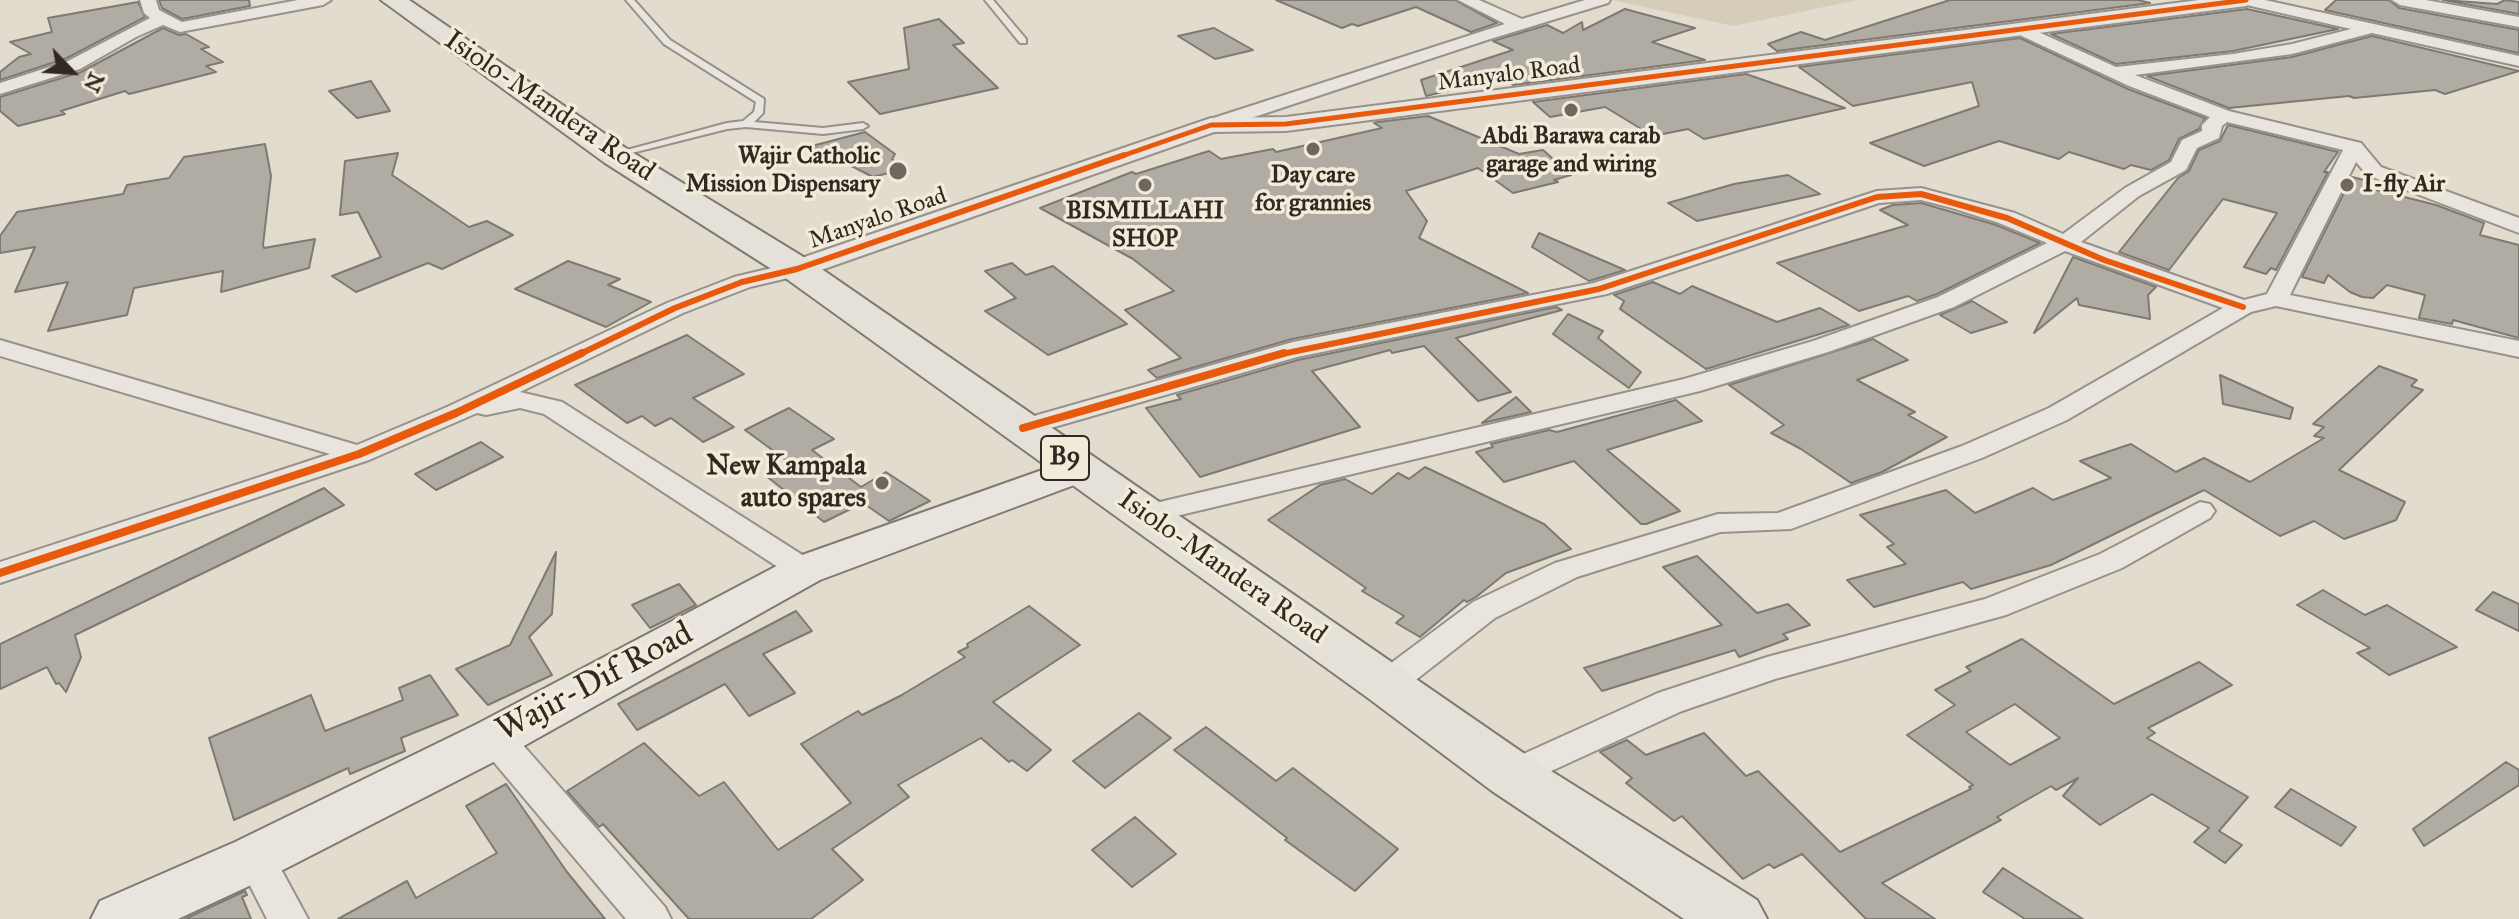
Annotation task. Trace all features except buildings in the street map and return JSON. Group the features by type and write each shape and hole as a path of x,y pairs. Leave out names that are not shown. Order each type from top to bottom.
{"highway":[{"name":"Isiolo-Mandera Road","path":"393,0 616,156 797,269 1512,775 1735,919"}],"main road":[{"name":"Wajir-Dif Road","path":"120,919 255,858 495,738 804,570 1079,469"}],"street":[{"path":"148,0 152,13 180,27 323,0"},
{"path":"1466,0 1520,24"},
{"path":"1211,125 1602,0"},
{"path":"2245,0 2519,61"},
{"name":"Manyalo Road","path":"797,269 1211,125 1286,124 2245,0"},
{"path":"2400,0 2519,22"},
{"path":"0,89 74,65 130,33 163,19"},
{"path":"2017,28 2113,72 2223,115 2354,147 2374,171 2519,226"},
{"path":"2113,72 2263,54 2371,28"},
{"path":"1147,514 1706,381 1822,346 1946,302 2065,243 2132,192 2179,166 2189,144 2212,134 2212,125 2223,115"},
{"path":"2276,299 2354,147"},
{"path":"1023,428 1293,350 1599,289 1877,197 1921,194 1959,203 2007,218 2104,260 2243,307"},
{"path":"0,573 359,454 456,413 675,308 742,282 797,269"},
{"path":"1387,684 1484,610 1566,570 1718,523 1781,522 1972,452 2058,414 2243,307 2276,299 2519,349"},
{"path":"0,348 359,454"},
{"path":"456,413 520,400 553,408 804,570"},
{"path":"1512,775 1670,702 1767,669 1995,607 2111,561 2200,511"},
{"path":"495,738 651,919"},
{"path":"255,858 288,919"}],"lane":[{"path":"630,0 667,42 761,101 758,113 746,124"},
{"path":"989,0 1023,41"},
{"path":"616,156 727,126 746,124 823,131 863,126"}],"shaded area":[{"path":"1611,0 1857,0 1734,26"}],"cycle path":[{"path":"0,573 359,454 456,413 675,308 742,282 797,269 1211,125 1286,124 2246,0"},
{"path":"1023,428 1293,350 1599,289 1877,197 1921,194 1959,203 2007,218 2104,260 2243,307"}],"place":[{"name":"Abdi Barawa carab garage and wiring","path":"1571,110"},
{"name":"Day care for grannies","path":"1313,149"},
{"name":"Wajir Catholic Mission Dispensary","path":"898,171"},
{"name":"BISMILLAHI SHOP","path":"1145,185"},
{"name":"I-fly Air","path":"2347,185"},
{"name":"New Kampala auto spares","path":"882,483"}]}
